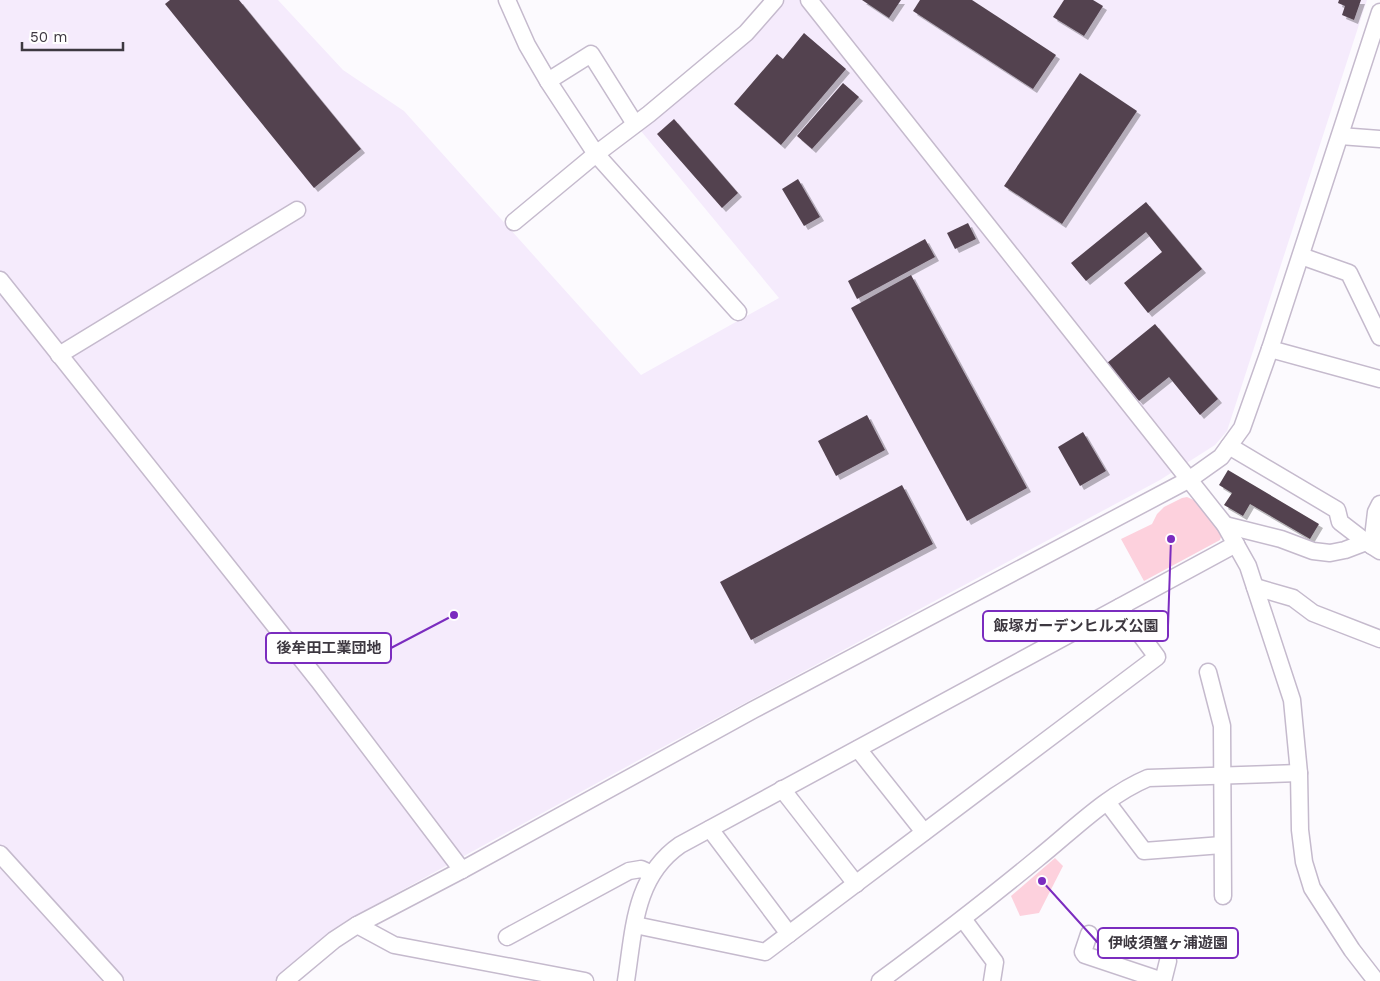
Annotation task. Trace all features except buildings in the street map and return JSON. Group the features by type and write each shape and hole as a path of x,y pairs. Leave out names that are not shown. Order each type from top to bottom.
{"street":[{"path":"507,0 527,45 548,81 596,154 738,312"},
{"path":"514,222 746,33 775,0"},
{"path":"809,0 1190,480 1225,525 1236,544 1248,566 1292,700 1299,773 1300,830 1304,862 1312,888 1352,950 1376,981"},
{"path":"285,981 334,940 358,925 753,710 1190,480 1221,457 1242,428 1340,136 1372,59 1380,14"},
{"path":"548,81 590,54 635,124"},
{"path":"1340,136 1380,139"},
{"path":"59,355 297,210"},
{"path":"1301,256 1349,273 1380,337"},
{"path":"0,280 318,680 462,870"},
{"path":"1270,349 1380,379"},
{"path":"1229,446 1336,510 1340,522 1373,547"},
{"path":"1373,547 1376,512 1380,504"},
{"path":"1225,525 1281,539 1313,551 1330,553 1373,547"},
{"path":"626,981 642,892 652,874 667,854 782,789 1236,544"},
{"path":"1255,586 1292,598 1313,613 1380,639"},
{"path":"635,925 765,952 1157,657 1120,607"},
{"path":"1208,672 1222,726 1223,896"},
{"path":"858,749 924,832"},
{"path":"880,981 963,919 1108,802 1128,788 1148,778 1299,773"},
{"path":"782,789 856,884"},
{"path":"1108,802 1144,851 1222,845"},
{"path":"710,829 789,934"},
{"path":"0,854 115,981"},
{"path":"507,937 629,871 641,869 652,874"},
{"path":"963,919 995,962 992,981"},
{"path":"358,925 394,945 548,978 585,981"},
{"path":"1089,934 1083,952 1085,955 1163,981 1168,961"}],"shaded area":[{"path":"0,0 278,0 343,70 404,111 641,375 779,298 641,131 748,40 785,0 1367,0 1227,431 1215,445 1160,480 637,761 344,922 275,981 0,981"},
{"path":"1187,497 1196,501 1222,534 1220,540 1144,581 1121,539 1152,524 1157,514 1164,507"},
{"path":"1055,858 1063,866 1039,913 1020,916 1011,896"}],"place":[{"name":"飯塚ガーデンヒルズ公園","path":"1171,539"},
{"name":"後牟田工業団地","path":"454,615"},
{"name":"伊岐須蟹ヶ浦遊園","path":"1042,881"}]}
